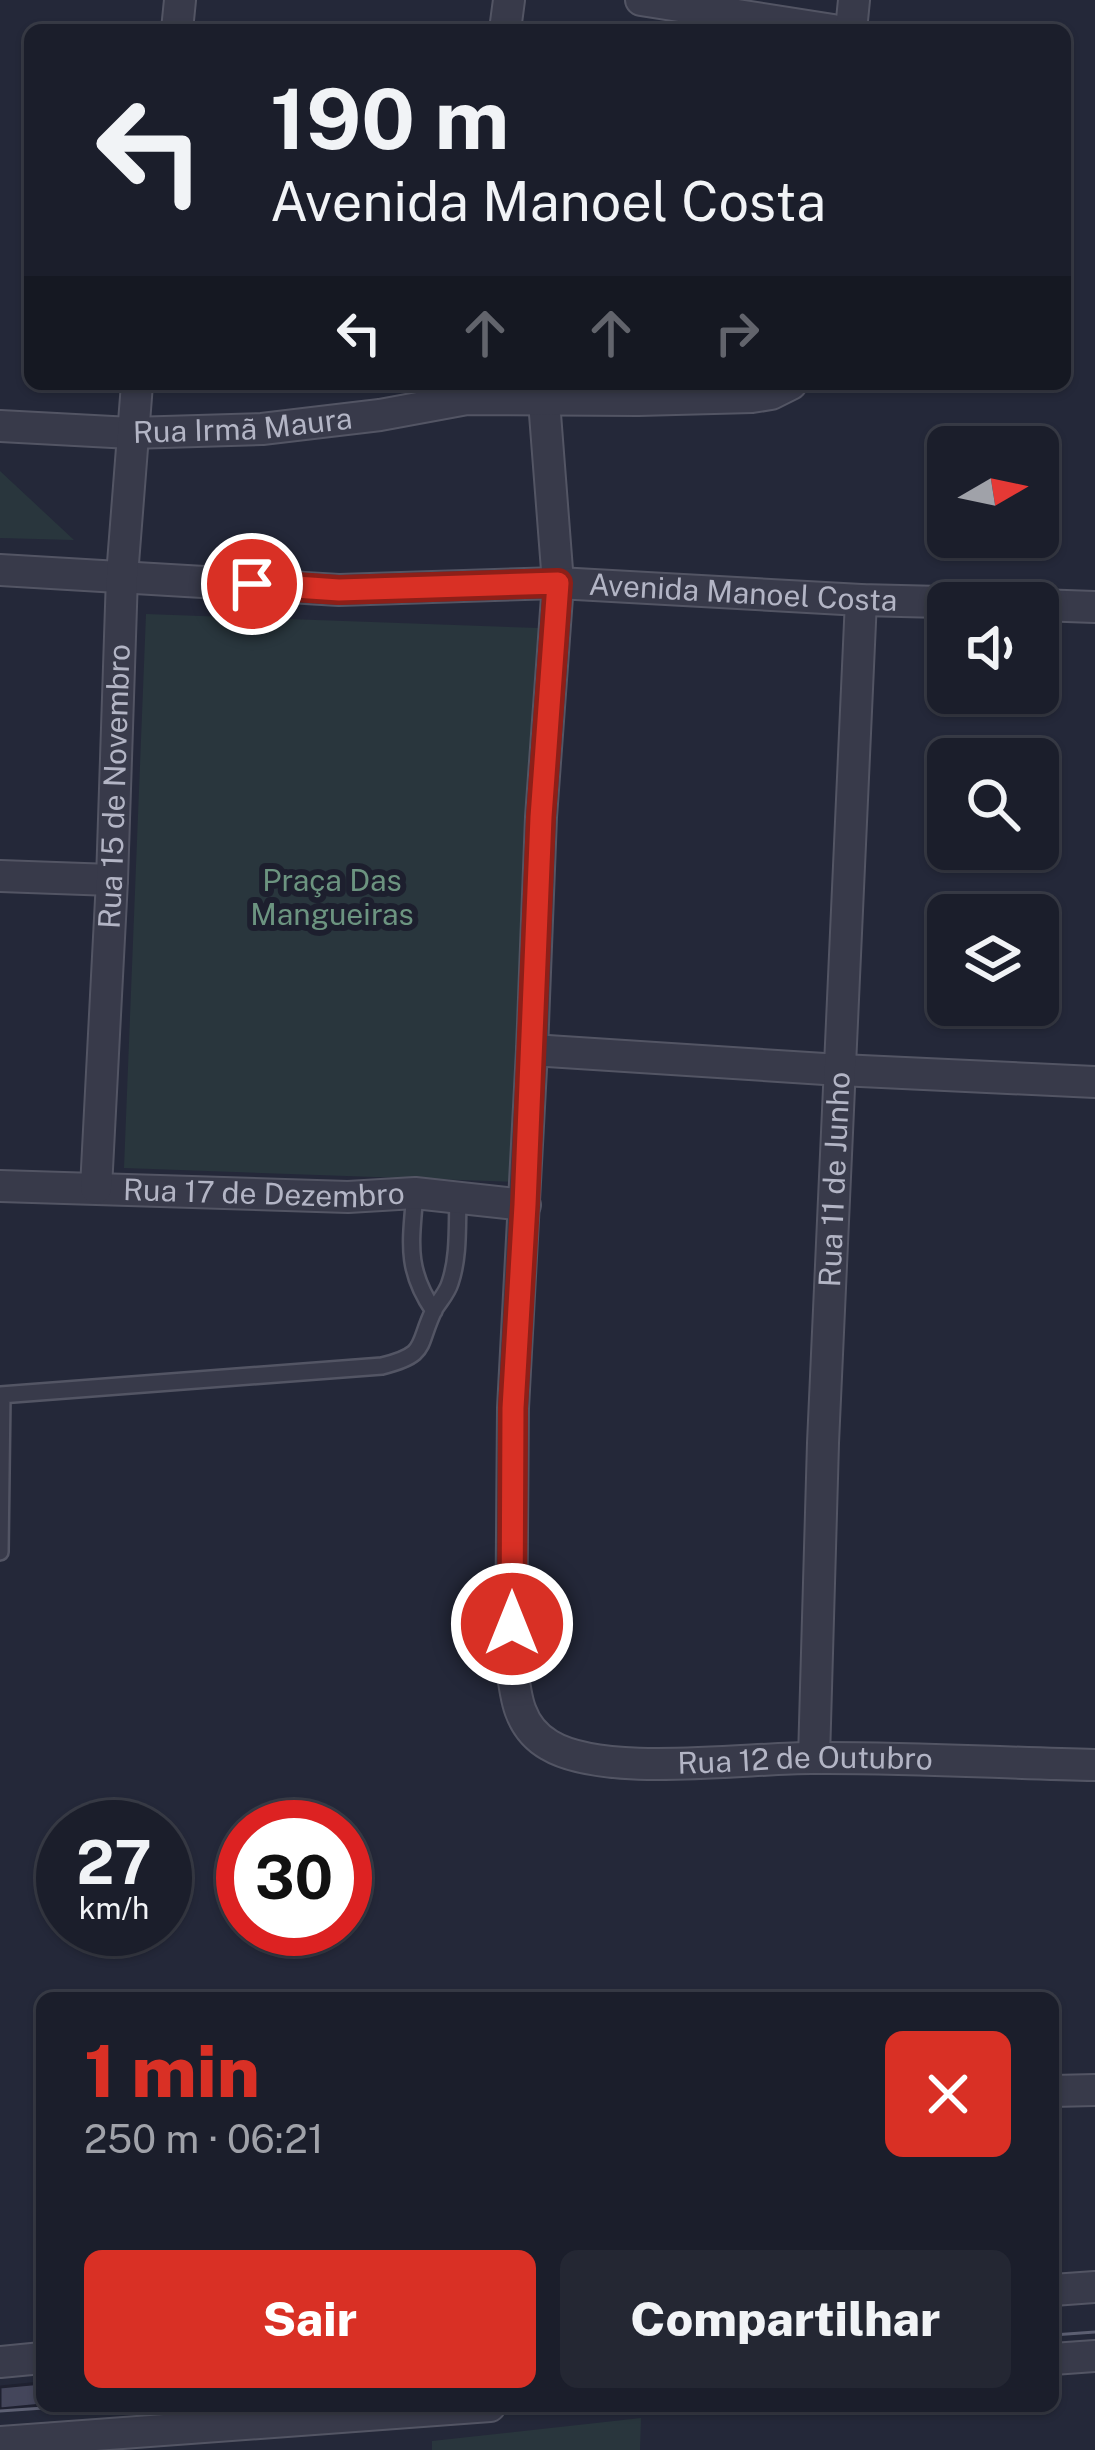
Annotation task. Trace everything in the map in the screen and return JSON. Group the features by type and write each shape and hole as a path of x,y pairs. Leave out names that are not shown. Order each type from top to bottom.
{"street":[{"path":"641,0 795,24"},
{"name":"Rua 15 de Novembro","path":"96,1188 122,575 135,390"},
{"name":"Rua Irmã Maura","path":"0,426 131,433 262,429 380,415 467,391 544,400 638,400 768,390"},
{"path":"525,1205 541,817 558,583 544,400"},
{"name":"Avenida Manoel Costa","path":"0,570 339,590 558,583 927,602"},
{"name":"Rua 11 de Junho","path":"814,1758 823,1443 862,600"},
{"path":"1059,606 1095,607"},
{"path":"0,876 112,880"},
{"path":"532,1050 1095,1082"},
{"name":"Rua 17 de Dezembro","path":"0,1186 348,1197 415,1193 525,1205"},
{"name":"Rua 12 de Outubro","path":"525,1205 513,1408 512,1635 515,1696 525,1724 546,1744 576,1757 610,1763 814,1758 1095,1765"},
{"path":"1059,2091 1095,2090"},
{"path":"1059,2290 1095,2287"},
{"path":"1059,2359 1095,2356"},
{"path":"0,2362 36,2359"},
{"path":"0,2442 359,2412"}],"lane":[{"path":"415,1193 410,1259 419,1290 434,1311"},
{"path":"0,1552 1,1395 382,1366 406,1360 421,1348 434,1311 449,1287 458,1198"}],"green space":[{"path":"0,471 74,540 0,538"},
{"name":"Praça Das Mangueiras","path":"146,614 539,628 517,1182 124,1168"},
{"path":"641,2418 640,2450 432,2450 432,2441"}],"building":[{"path":"36,2384 36,2406 0,2409 0,2387"}],"tram line":[{"path":"1059,2335 1095,2332"},
{"path":"0,2411 36,2409"}],"route":[{"path":"252,584 339,590 558,583 541,817 513,1408 512,1624"}]}
